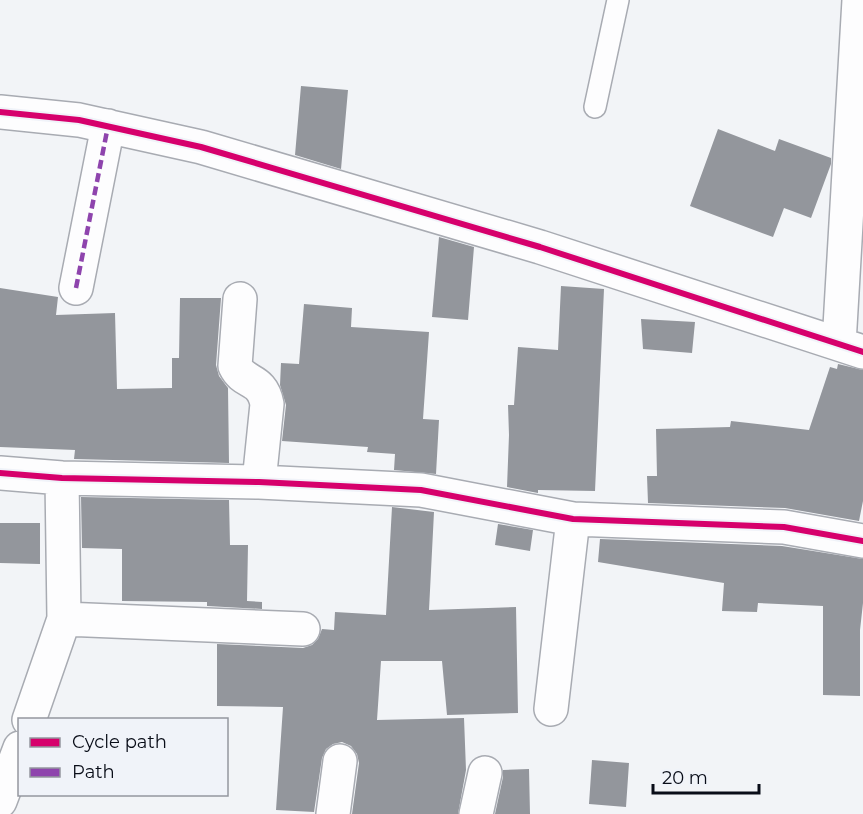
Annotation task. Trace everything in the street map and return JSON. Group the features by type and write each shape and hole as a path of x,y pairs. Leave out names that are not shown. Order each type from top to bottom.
{"street":[{"path":"0,112 79,120 201,147 540,247 851,348 859,0"},
{"path":"76,288 108,126"},
{"path":"240,298 236,366 239,373 261,387 267,404 259,482"},
{"path":"0,473 62,478 259,482 421,490 573,519 784,527 863,541"},
{"path":"30,718 64,619 62,478"},
{"path":"551,709 573,519"},
{"path":"64,619 303,629"},
{"path":"0,801 18,753"},
{"path":"333,814 340,761"},
{"path":"476,814 484,773"}],"lane":[{"path":"596,107 618,0"}],"building":[{"path":"301,86 348,90 341,169 295,155"},
{"path":"718,129 775,151 779,139 831,158 831,164 811,218 784,208 773,237 690,206"},
{"path":"439,237 474,247 468,320 432,317"},
{"path":"561,286 604,289 595,491 538,490 538,493 507,487 508,405 514,405 518,347 558,350"},
{"path":"0,288 58,297 56,315 115,313 117,389 172,388 172,358 179,358 180,298 221,298 216,365 219,376 228,388 229,463 74,459 75,450 0,447"},
{"path":"304,304 352,308 351,327 429,332 423,419 439,420 436,474 394,470 395,454 367,452 368,447 282,441 286,405 280,385 281,363 299,364"},
{"path":"641,319 695,322 692,353 643,349"},
{"path":"838,364 863,370 863,501 859,521 785,508 648,503 647,476 657,476 656,429 730,427 731,421 809,430 830,367 837,369"},
{"path":"81,497 229,500 230,545 248,545 247,601 262,602 262,609 207,606 207,602 122,601 122,549 82,548"},
{"path":"392,507 434,512 429,610 516,607 518,713 447,715 442,661 381,661 377,720 464,718 466,770 458,814 352,814 359,763 357,754 351,746 342,742 326,749 322,758 314,812 276,810 283,707 217,706 217,644 303,648 312,645 318,639 322,629 334,630 335,612 386,615"},
{"path":"0,523 40,523 40,564 0,563"},
{"path":"498,524 533,530 530,551 495,545"},
{"path":"600,539 782,546 863,559 860,696 823,695 823,606 758,603 757,612 722,611 724,583 598,562"},
{"path":"592,760 629,763 626,807 589,804"},
{"path":"529,769 530,814 495,814 503,770"}],"marked path":[{"path":"76,288 108,126"}],"cycle path":[{"path":"0,112 79,120 201,147 540,247 863,352"},
{"path":"0,473 62,478 259,482 421,490 573,519 784,527 863,541"}]}
